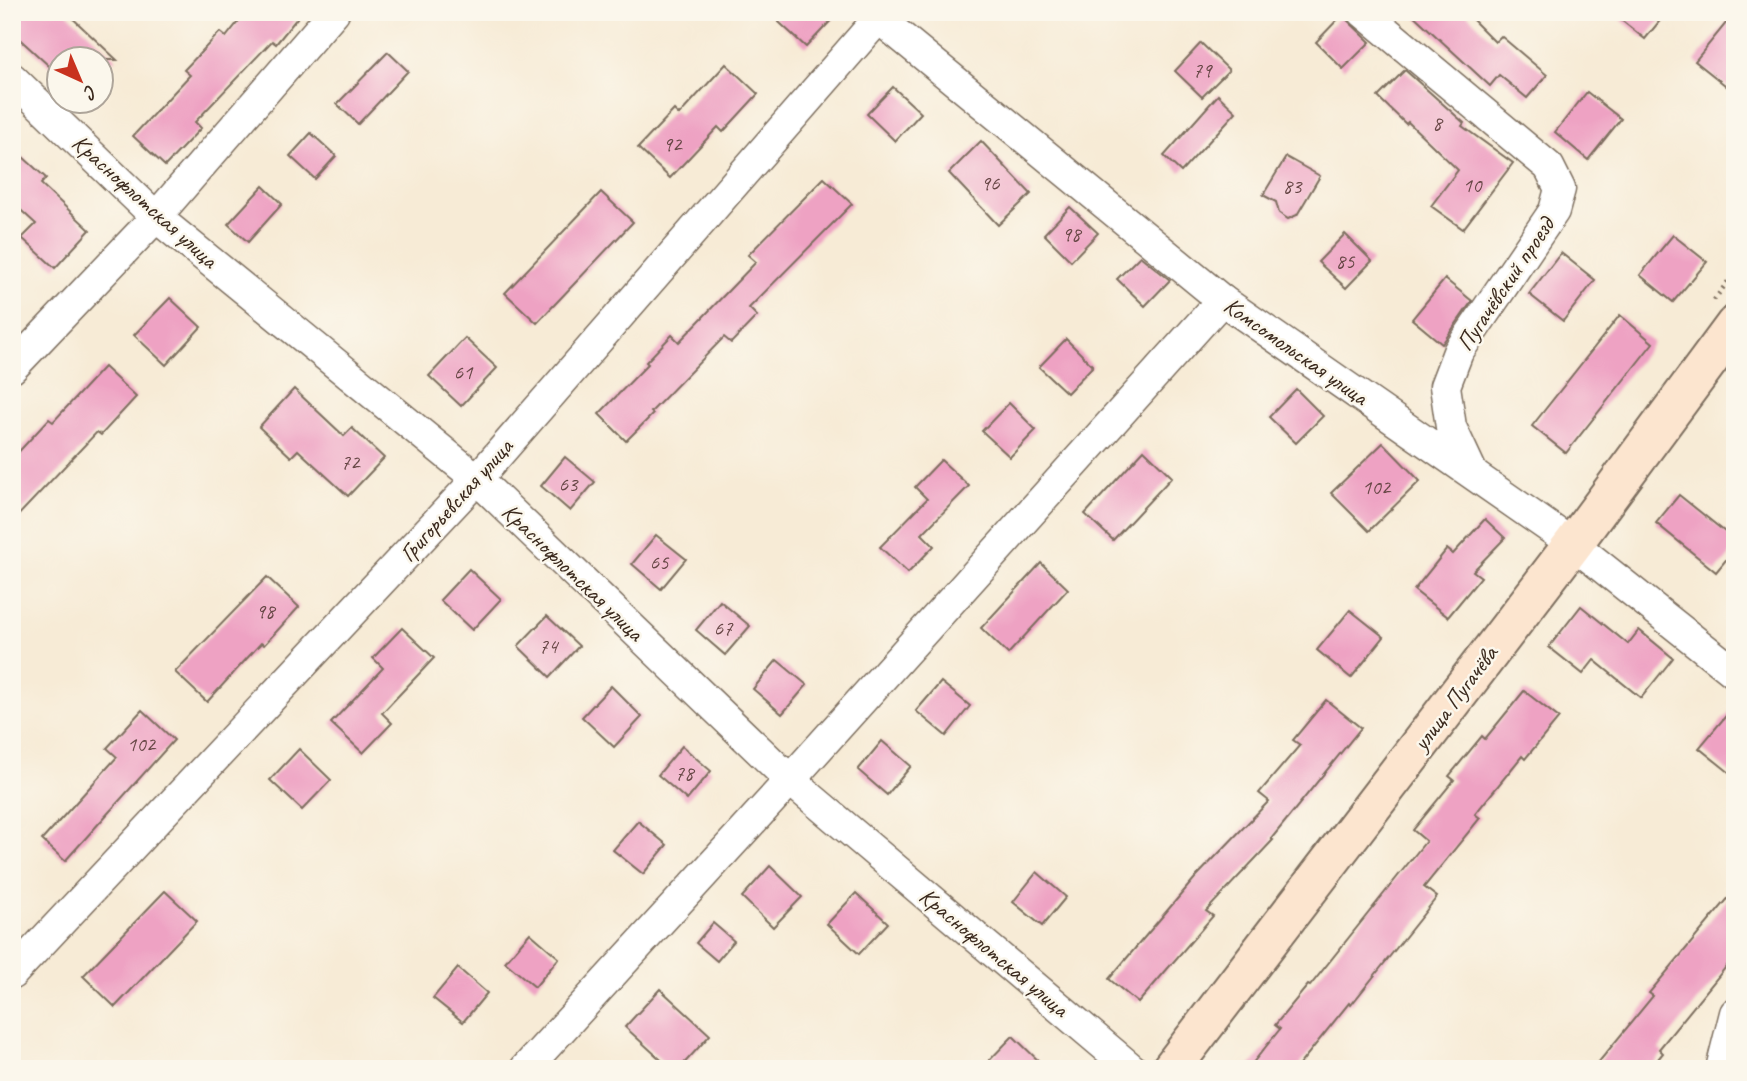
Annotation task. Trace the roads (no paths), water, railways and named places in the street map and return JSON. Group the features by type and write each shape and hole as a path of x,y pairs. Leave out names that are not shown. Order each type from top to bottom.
{"main road":[{"name":"улица Пугачёва","path":"1171,1069 1573,544 1735,325"}],"street":[{"path":"12,368 156,217 334,12"},
{"name":"Пугачёвский проезд","path":"1363,12 1549,167 1560,190 1555,211 1458,352 1445,386 1451,427 1472,472"},
{"name":"Комсомольская улица","path":"878,14 1222,300 1573,544 1735,673"},
{"name":"Григорьевская улица","path":"12,974 477,479 878,14"},
{"name":"Краснофлотская улица","path":"12,78 156,217 477,479 790,780 1132,1069"},
{"path":"525,1069 790,780 1222,300"},
{"path":"1721,1069 1735,1013"}]}
